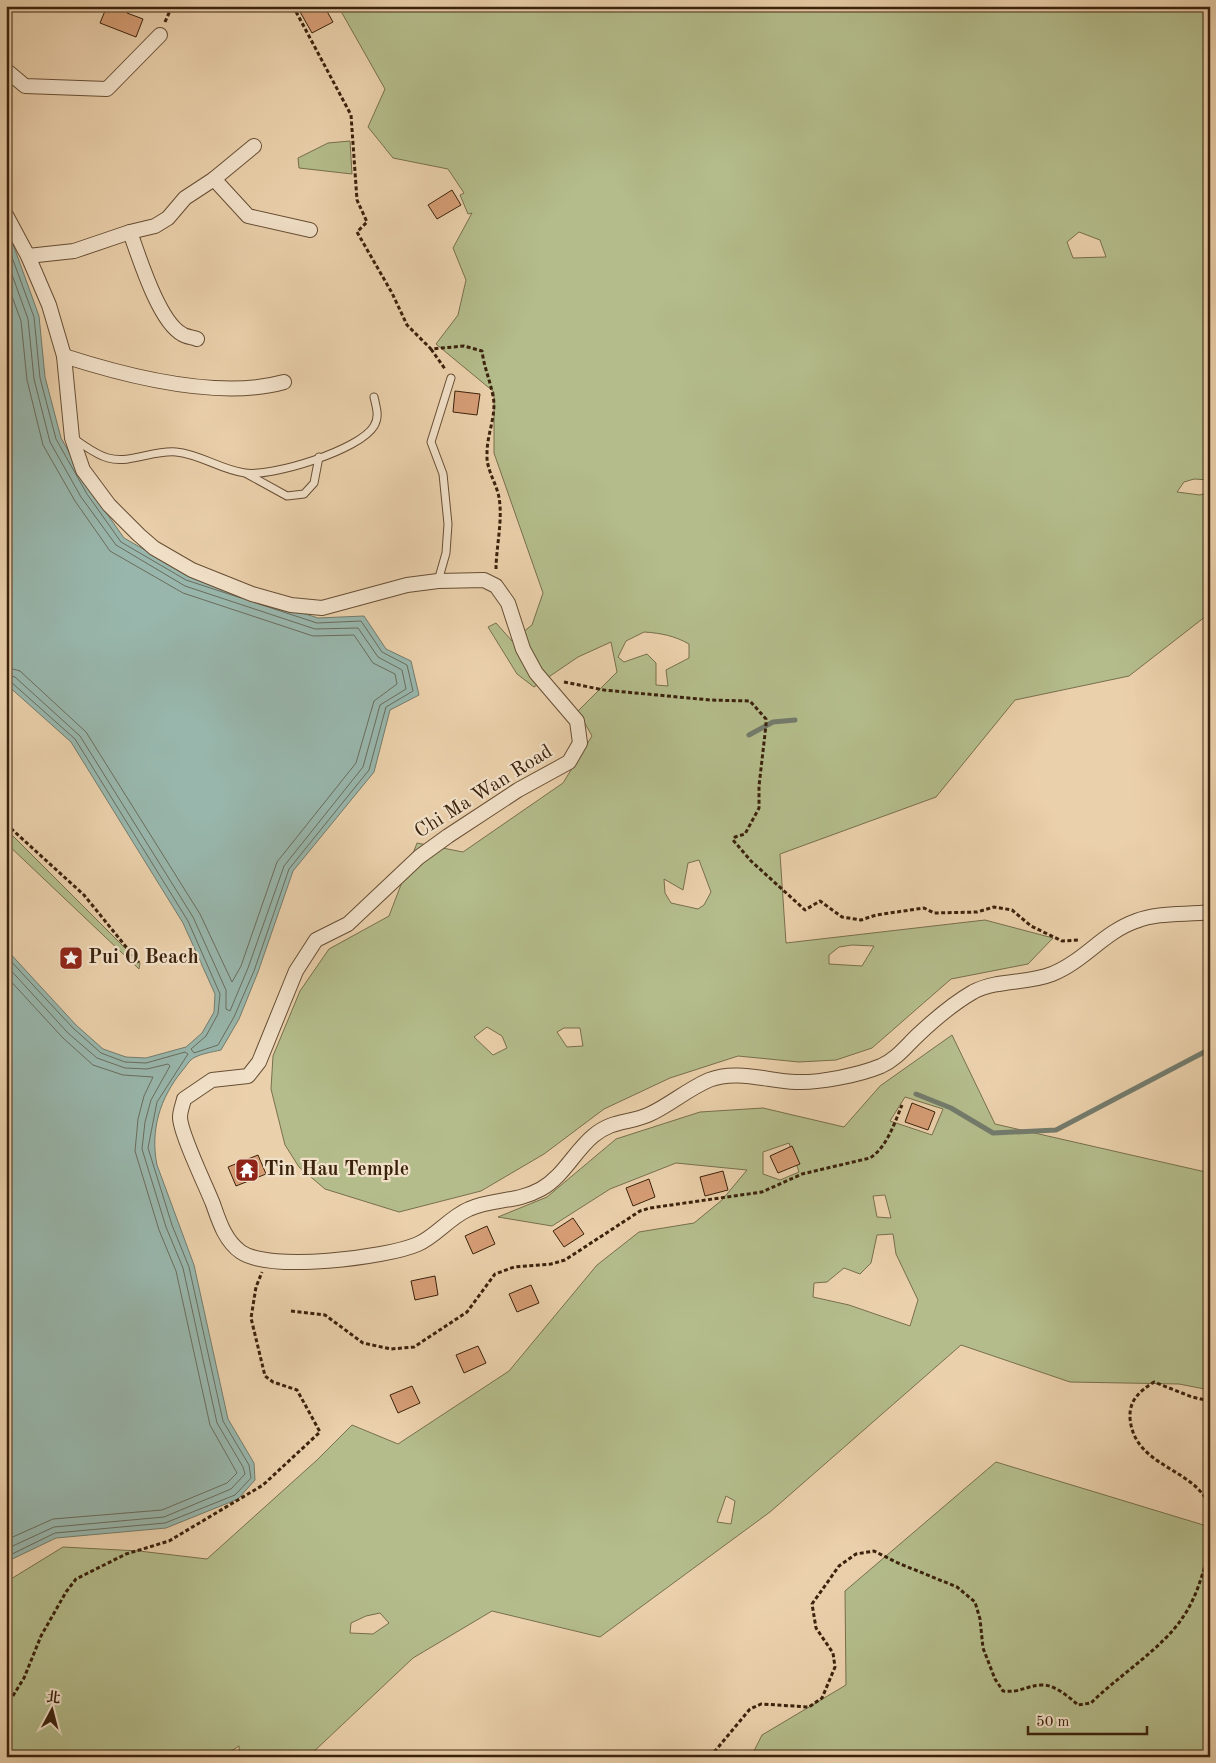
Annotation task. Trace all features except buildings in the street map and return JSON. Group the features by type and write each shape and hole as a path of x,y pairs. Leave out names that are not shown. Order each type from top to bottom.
{"street":[{"path":"6,70 25,86 107,89 160,35"},
{"path":"28,256 74,251 130,232 155,226 168,218 185,198 254,146"},
{"path":"214,178 248,216 310,230"},
{"path":"6,215 28,256 49,305 64,356 72,438 84,470 96,488 139,535 154,548 192,570 252,594 291,605 322,608 407,585 438,581 484,580 496,586"},
{"path":"130,232 158,304 170,324 182,334 197,339"},
{"path":"64,356 113,370 161,380 221,388 266,387 284,382"},
{"name":"Chi Ma Wan Road","path":"496,586 508,603 523,649 536,673 577,721 580,743 577,753 570,762 518,790 448,836 419,857 348,924 316,940 296,971 260,1062 248,1076 212,1080 184,1099 180,1117 222,1227 231,1243 242,1253 266,1261 337,1260 419,1244 445,1223 468,1209 486,1203 507,1202 528,1196 545,1187 559,1175 593,1136 613,1123 646,1116 712,1079 728,1075 798,1083 819,1081 882,1066 896,1057 920,1033 975,991 1008,981 1050,975 1070,964 1103,938 1136,920 1210,912"}],"lane":[{"path":"438,581 446,553 448,524 443,474 431,442 451,378"},
{"path":"244,473 264,474 286,469 341,450 367,436 375,425 378,415 374,396"},
{"path":"72,438 107,458 131,459 160,452 178,452 244,473 287,496 304,494 314,483 319,457"}],"path":[{"path":"293,6 351,115 357,200 367,222 357,232 392,293 407,324 431,349 451,378"},
{"path":"431,349 464,346 482,351 484,370 493,397 493,414 489,427 486,454 489,473 498,494 496,586"},
{"path":"550,688 557,680 572,685 604,690 710,700 750,701 766,719 759,786 759,808 745,834 735,836 733,840 751,861 788,892 805,910 820,902 842,916 861,920 876,915 924,908 934,913 978,912 994,907 1012,910 1031,926 1062,942 1103,938"},
{"path":"6,824 84,894 140,964"},
{"path":"291,1311 325,1315 363,1343 392,1349 414,1347 440,1332 467,1312 495,1274 514,1267 551,1264 565,1260 640,1211 762,1192 802,1174 870,1158 877,1153 889,1135 902,1105"},
{"path":"6,1707 24,1678 41,1636 66,1592 76,1579 126,1554 169,1540 263,1485 320,1432 306,1402 297,1390 273,1382 265,1376 251,1318 256,1287 266,1261"},
{"path":"1210,1401 1192,1397 1154,1382 1137,1393 1130,1412 1131,1430 1144,1452 1194,1486 1207,1499 1210,1508"},
{"path":"710,1757 750,1709 761,1704 809,1707 822,1698 835,1668 833,1653 816,1628 812,1604 839,1566 856,1554 874,1551 957,1587 975,1602 980,1619 982,1648 994,1679 1003,1691 1016,1693 1042,1684 1063,1693 1078,1705 1091,1703 1163,1640 1183,1617 1198,1586 1210,1549"}],"green space":[{"path":"338,6 1210,6 1210,480 1194,479 1184,482 1177,492 1200,495 1210,492 1210,613 1129,676 1015,700 936,797 780,854 786,943 985,920 1053,938 1028,964 951,979 872,1048 836,1060 799,1062 738,1056 670,1078 604,1109 544,1154 481,1191 399,1212 325,1189 299,1167 285,1145 271,1089 273,1056 300,991 329,949 389,916 417,843 463,852 563,783 592,736 578,711 617,672 611,642 578,657 534,687 517,674 488,627 496,623 512,641 532,625 543,593 494,453 494,392 436,344 458,315 466,280 453,248 472,213 468,214 460,195 464,193 448,169 393,158 368,127 385,89","holes":["1079,232 1100,240 1106,257 1073,258 1067,242","644,632 668,635 689,644 689,658 666,670 668,686 656,685 656,663 647,654 624,662 618,657 626,641","699,860 711,892 704,905 698,909 671,903 665,893 664,879 683,890 688,863","852,945 874,946 862,966 829,964 829,955 839,947","487,1027 502,1036 507,1048 493,1055 474,1037","564,1028 580,1028 583,1046 567,1047 557,1032"]},
{"path":"350,141 352,174 299,168 298,158 328,143"},
{"path":"6,829 140,963 139,969 6,843"},
{"path":"952,1035 995,1124 1210,1173 1210,1390 1179,1384 1070,1382 961,1345 770,1512 600,1637 492,1611 413,1658 308,1757 240,1757 239,1746 222,1757 6,1757 6,1582 63,1547 139,1551 207,1559 317,1460 352,1425 398,1444 509,1371 597,1265 639,1232 694,1223 722,1200 747,1170 676,1163 610,1189 552,1226 498,1217 547,1197 616,1139 700,1112 763,1108 844,1127 880,1086","holes":["905,1097 943,1109 932,1135 890,1121","789,1143 799,1172 780,1180 763,1174 763,1152","885,1195 891,1218 877,1217 873,1196","893,1234 896,1254 918,1300 910,1326 849,1305 813,1297 814,1283 827,1282 844,1268 860,1274 871,1263 877,1235","726,1496 735,1501 731,1524 717,1522","380,1613 389,1623 373,1634 350,1633 351,1623 366,1616"]},
{"path":"996,1462 1210,1527 1210,1757 751,1757 762,1735 846,1685 845,1591"}],"water":[{"path":"6,231 13,244 39,316 45,377 61,438 91,491 124,538 189,575 262,600 318,618 364,616 386,649 411,661 419,695 390,710 374,772 293,871 258,972 239,1019 221,1050 206,1053 192,1059 174,1081 163,1103 156,1127 155,1152 157,1165 194,1265 228,1419 254,1463 255,1480 238,1499 166,1528 56,1538 6,1562 6,949 76,1025 103,1049 126,1057 146,1058 186,1047 202,1033 214,1012 215,994 183,923 71,742 6,684"}],"waterway":[{"path":"749,735 773,722 795,720"},
{"path":"916,1094 951,1108 993,1133 1056,1130 1210,1049"}],"place":[{"name":"Pui O Beach","path":"71,958"},
{"name":"Tin Hau Temple","path":"247,1170"}]}
